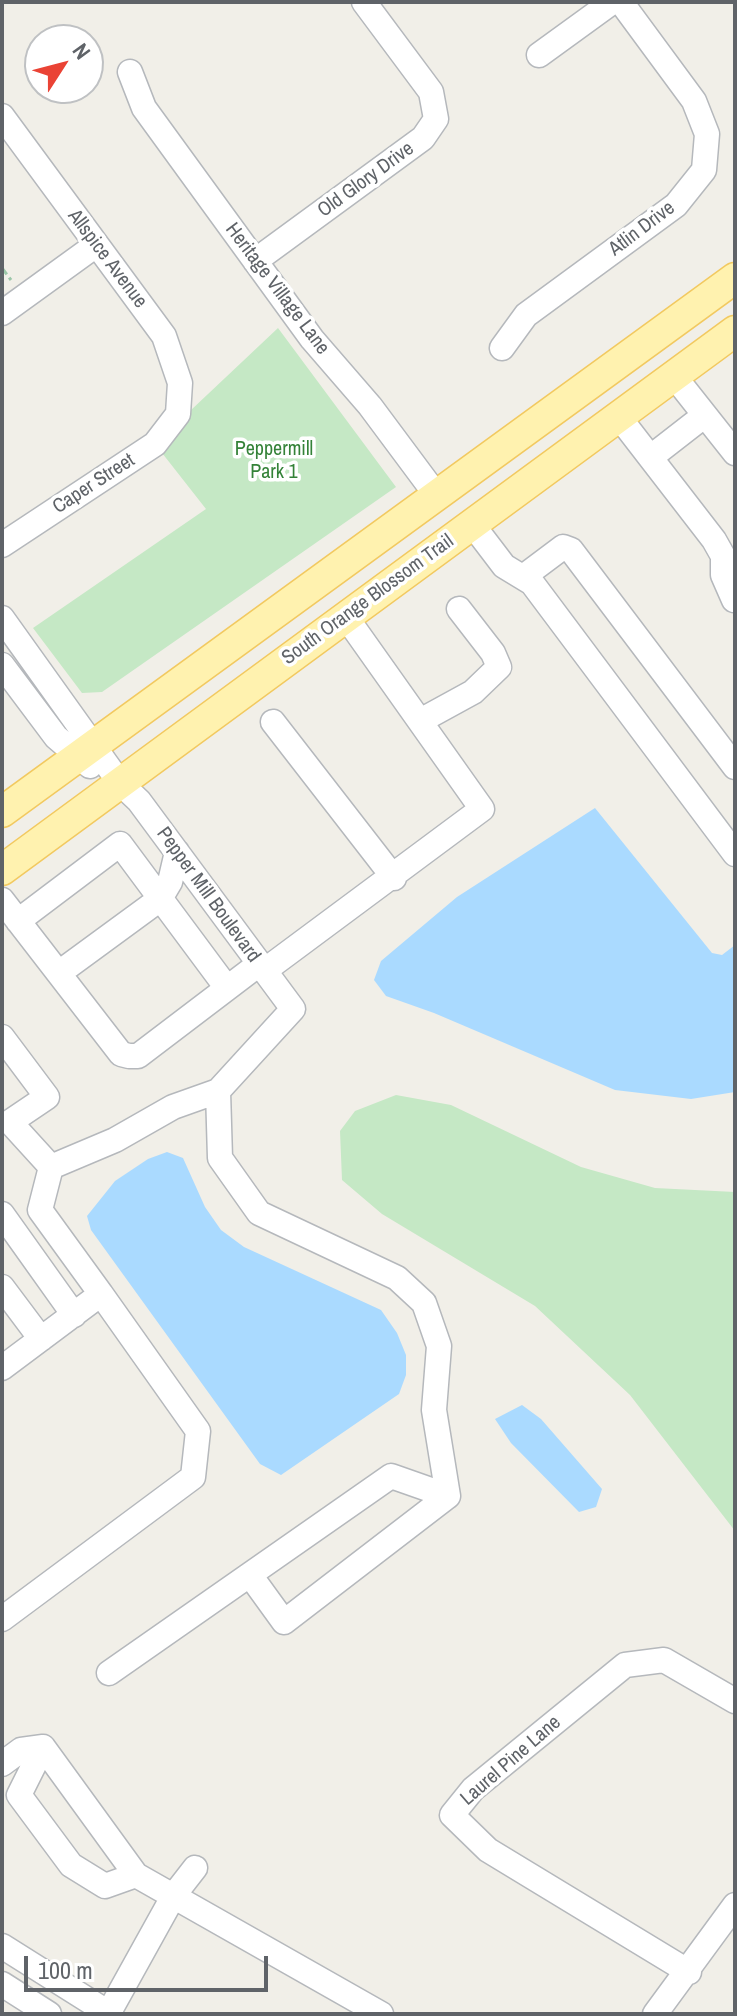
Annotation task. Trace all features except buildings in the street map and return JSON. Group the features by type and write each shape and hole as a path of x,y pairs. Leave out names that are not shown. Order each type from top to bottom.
{"main road":[{"path":"2,812 731,281"},
{"path":"674,376 676,352 684,336 731,281"},
{"name":"South Orange Blossom Trail","path":"2,870 735,331"},
{"path":"619,417 632,387 635,369 632,353"}],"street":[{"name":"Old Glory Drive","path":"255,261 423,138 436,119 431,92 364,2"},
{"path":"539,55 612,2"},
{"name":"Atlin Drive","path":"502,348 526,315 676,205 704,170 707,134 694,101 621,2"},
{"name":"Heritage Village Lane","path":"130,72 144,108 255,261 437,496"},
{"name":"Allspice Avenue","path":"2,116 164,336 180,383 178,414"},
{"path":"2,313 96,245"},
{"path":"674,376 735,453"},
{"name":"Caper Street","path":"2,545 155,444 178,414"},
{"path":"651,457 705,415"},
{"path":"619,417 714,540 723,556 723,575 734,600"},
{"path":"472,524 504,566 532,583 735,854"},
{"path":"523,577 563,547 571,550 735,767"},
{"path":"420,721 473,692 499,667 493,653 459,609"},
{"path":"2,900 121,1054 138,1056 227,988 305,942 482,809 346,617"},
{"name":"Pepper Mill Boulevard","path":"2,618 85,752"},
{"name":"Pepper Mill Boulevard","path":"2,665 56,737 85,752 139,801 293,1009 218,1091"},
{"path":"273,722 394,878"},
{"path":"18,921 120,844 227,988"},
{"path":"59,973 160,899 170,882 177,852"},
{"path":"2,1037 47,1097 6,1125 51,1167"},
{"path":"51,1167 115,1140 173,1107 218,1091 220,1158 259,1213 397,1278 424,1303 439,1346 434,1410 448,1496"},
{"path":"2,1619 193,1477 198,1431 40,1210 51,1167"},
{"path":"2,1214 74,1315"},
{"path":"2,1287 41,1339"},
{"path":"4,1364 101,1294"},
{"path":"109,1673 391,1476 448,1496"},
{"path":"250,1575 284,1622 448,1496"},
{"name":"Laurel Pine Lane","path":"689,1972 488,1850 452,1815 473,1789 625,1665 664,1660 735,1701"},
{"path":"2,1764 21,1750 43,1747"},
{"path":"43,1747 136,1875 381,2014"},
{"path":"43,1747 19,1795 71,1865 105,1886 136,1875"},
{"path":"2,1946 109,2014 174,1895 195,1868"},
{"path":"655,2014 689,1972 735,1905"},
{"path":"2,1984 49,2014"}],"path":[{"path":"2,268 13,284"}],"green space":[{"name":"Peppermill Park 1","path":"278,328 396,487 102,692 82,693 33,628 206,509 155,444"},
{"path":"396,1095 451,1105 581,1167 655,1188 735,1192 735,1531 630,1395 535,1306 382,1214 342,1180 340,1131 355,1111"}],"water":[{"path":"595,808 712,953 722,955 735,945 735,1092 691,1099 615,1090 434,1013 386,996 374,980 381,961 457,897"},
{"path":"167,1152 183,1158 205,1207 221,1230 244,1247 381,1310 397,1333 406,1355 406,1375 399,1394 281,1475 260,1464 91,1230 87,1216 115,1181 148,1159"},
{"path":"522,1405 541,1419 602,1489 596,1507 579,1512 511,1443 495,1419"}]}
